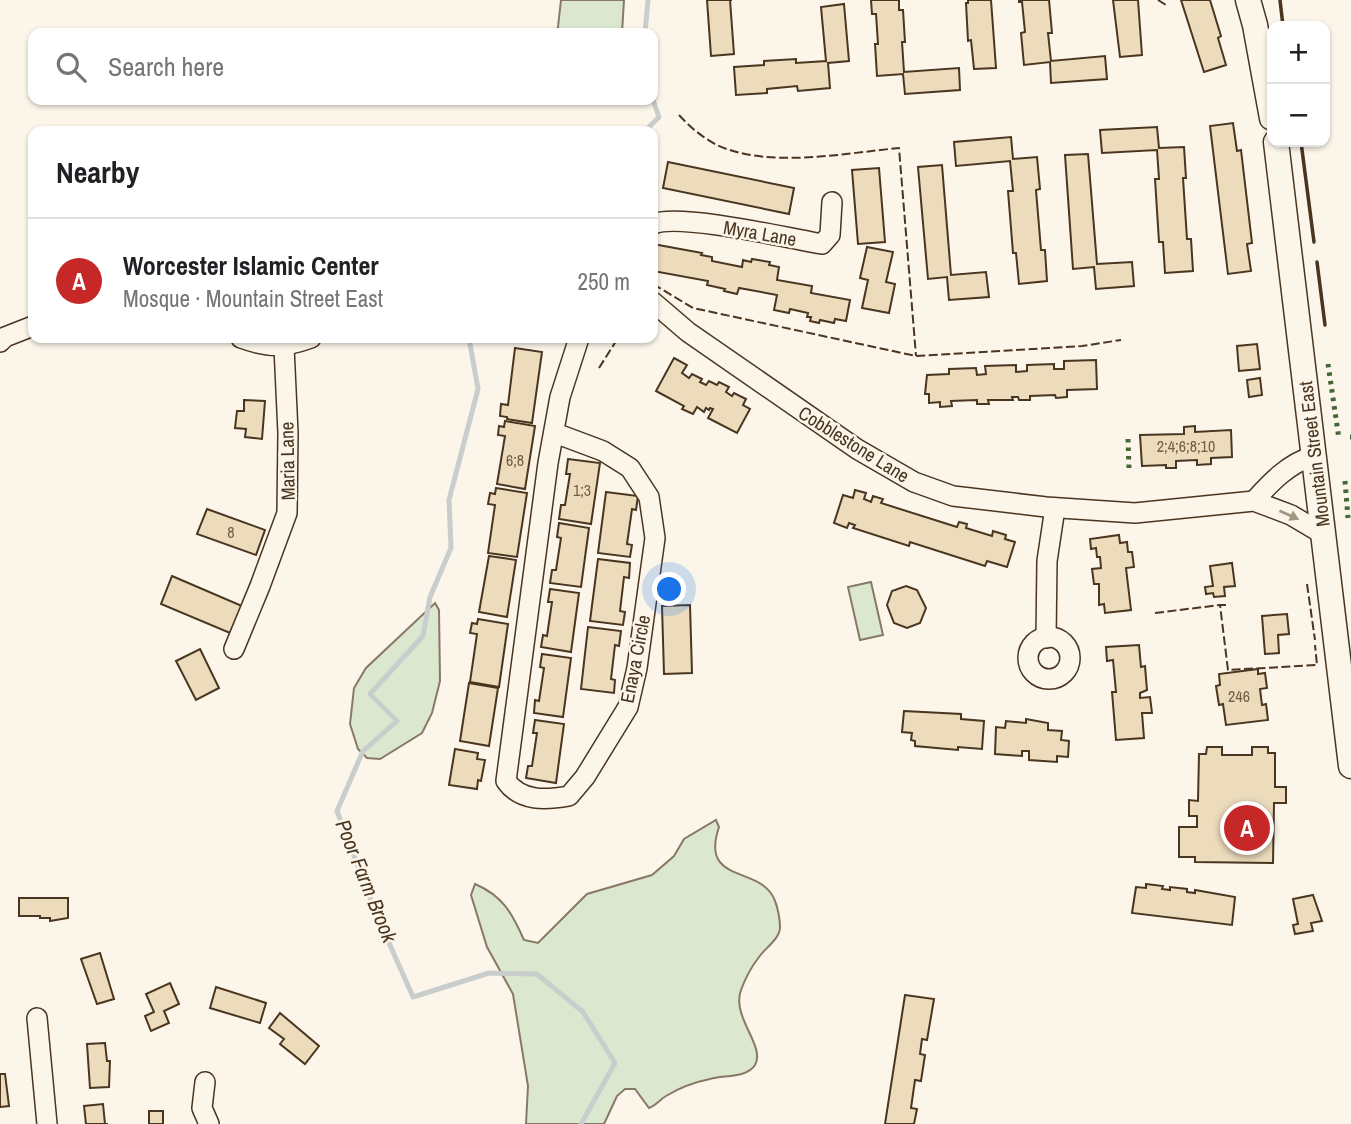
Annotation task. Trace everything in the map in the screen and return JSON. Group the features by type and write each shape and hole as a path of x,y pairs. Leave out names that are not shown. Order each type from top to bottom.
{"main road":[{"path":"1248,0 1267,91"},
{"name":"Mountain Street East","path":"1277,147 1351,766"}],"street":[{"name":"Myra Lane","path":"658,222 691,221 821,244 830,235 832,202"},
{"name":"Cobblestone Lane","path":"658,306 688,332 873,459 914,482 953,496 1055,508 1135,513 1254,500 1291,515 1323,534"},
{"path":"0,342 5,337 28,328"},
{"path":"255,343 284,347 296,343"},
{"name":"Enaya Circle","path":"555,433 603,451 630,468 649,497 655,538 637,668 628,707 585,777 569,796 544,800 513,792 506,781 548,463 560,397 577,343"},
{"name":"Maria Lane","path":"233,649 287,513 288,433 284,347"},
{"path":"1254,500 1281,473 1313,456"},
{"path":"1046,638 1047,561 1055,508"},
{"path":"37,1018 47,1124"},
{"path":"205,1082 202,1108 209,1124"}],"green space":[{"path":"561,0 624,0 622,28 558,27"},
{"path":"871,582 883,635 860,640 848,587"},
{"path":"435,603 439,610 440,681 432,713 422,733 380,759 367,758 358,749 350,724 354,688 366,668"},
{"path":"716,820 719,827 715,846 717,858 725,867 758,882 768,890 775,901 779,918 778,935 751,968 739,1000 744,1021 756,1049 755,1065 741,1074 699,1082 676,1090 649,1108 635,1089 625,1089 617,1096 604,1124 526,1124 528,1086 513,994 487,947 471,895 475,884 493,894 506,906 524,940 538,943 587,894 652,875 674,856 684,839"}],"building":[{"path":"707,0 730,0 734,54 711,56"},
{"path":"871,0 899,0 899,10 903,10 904,72 959,68 960,90 905,94 903,74 877,76 876,14 872,14"},
{"path":"968,0 991,0 996,68 974,69 971,40 968,41"},
{"path":"1019,0 1049,0 1051,61 1105,56 1107,79 1051,83 1050,62 1024,65 1021,33 1025,32 1022,2"},
{"path":"1113,0 1138,0 1142,55 1120,57"},
{"path":"1181,0 1210,0 1226,65 1204,72"},
{"path":"844,4 849,61 828,63 830,88 798,91 797,86 767,89 767,93 736,95 734,67 764,65 764,61 826,61 821,7"},
{"path":"1233,123 1237,151 1241,150 1252,243 1247,244 1251,271 1228,274 1210,126"},
{"path":"1157,127 1159,148 1184,147 1187,239 1191,239 1193,271 1165,273 1163,242 1159,242 1155,179 1159,179 1157,150 1102,153 1100,130"},
{"path":"1011,137 1013,159 1037,157 1040,189 1036,190 1041,250 1045,250 1047,281 1019,284 1016,253 1013,253 1008,191 1013,191 1010,161 956,166 954,142"},
{"path":"1088,154 1097,264 1132,262 1134,286 1096,289 1094,267 1073,269 1065,155"},
{"path":"668,162 794,188 789,214 663,188"},
{"path":"942,165 951,275 986,272 989,297 949,300 947,277 928,279 918,167"},
{"path":"879,168 885,242 858,244 852,170"},
{"path":"658,245 702,253 701,255 712,257 712,261 742,267 743,260 770,262 769,265 779,267 777,280 812,286 811,293 850,300 846,321 810,321 808,313 790,309 789,313 774,310 777,295 739,288 737,294 707,285 708,281 658,272"},
{"path":"867,247 893,252 886,282 895,284 889,313 862,308 868,280 860,278"},
{"path":"1257,344 1260,369 1239,371 1237,346"},
{"path":"515,348 542,352 532,423 500,416 501,404 508,405"},
{"path":"674,358 687,365 682,373 689,378 692,374 702,379 700,382 706,385 709,381 717,385 719,382 729,387 726,392 732,396 734,393 746,399 743,405 750,409 737,433 708,418 713,409 706,408 704,412 697,407 693,414 656,391"},
{"path":"1096,360 1097,389 1067,390 1067,397 1030,396 1030,400 1019,400 1018,397 1012,397 1013,400 988,400 989,404 977,404 977,400 951,401 952,406 940,407 940,402 929,403 929,394 925,394 927,375 949,374 949,369 976,368 977,375 986,374 985,366 1016,365 1016,372 1027,371 1027,365 1054,364 1054,369 1064,369 1064,361"},
{"path":"1260,378 1262,395 1249,397 1247,380"},
{"path":"244,400 265,401 262,439 245,437 246,429 235,428 237,411 244,411"},
{"path":"505,421 535,426 525,489 497,484 505,436 498,435 499,426 504,427"},
{"path":"1195,426 1195,432 1231,430 1232,457 1211,458 1211,464 1197,465 1197,460 1176,461 1176,468 1166,468 1166,465 1142,466 1140,435 1184,434 1184,427"},
{"path":"568,459 600,463 591,524 559,519 561,505 565,505 570,474 566,474"},
{"path":"496,488 527,493 517,557 488,553 495,505 488,504 490,493 495,494"},
{"path":"855,490 866,493 864,499 871,502 873,496 883,499 881,503 957,527 959,522 967,524 966,528 992,536 993,531 1006,535 1005,539 1015,542 1007,567 987,561 985,566 910,542 909,546 853,528 855,525 849,523 847,528 834,523 843,495 853,498"},
{"path":"606,492 638,496 636,510 632,509 627,544 632,545 630,557 598,553"},
{"path":"207,509 265,530 256,555 197,534"},
{"path":"559,523 589,528 581,587 550,583 552,570 556,570 561,538 557,537"},
{"path":"1119,535 1120,543 1127,542 1128,552 1132,552 1134,567 1126,568 1131,610 1105,613 1104,604 1099,605 1099,584 1094,584 1092,569 1101,568 1100,557 1097,557 1096,548 1091,549 1090,539"},
{"path":"489,556 516,560 507,617 479,612"},
{"path":"598,559 630,563 629,578 624,577 620,611 625,612 623,625 590,621"},
{"path":"1232,563 1235,586 1224,587 1225,596 1214,597 1213,593 1206,594 1205,587 1213,586 1210,566"},
{"path":"172,576 242,606 230,633 161,604"},
{"path":"906,586 917,590 926,608 920,623 907,628 894,623 887,605 892,591"},
{"path":"550,589 579,593 571,652 541,647 543,635 547,636 552,602 548,602"},
{"path":"690,605 692,673 664,674 662,606"},
{"path":"1287,614 1289,634 1278,635 1279,653 1265,654 1262,616"},
{"path":"478,619 508,624 499,687 470,682 477,634 470,633 472,623 477,624"},
{"path":"588,627 621,631 619,646 615,645 611,679 615,680 614,693 581,689"},
{"path":"1139,645 1141,667 1145,666 1147,690 1140,693 1140,698 1150,697 1152,713 1142,713 1144,738 1116,740 1112,692 1116,692 1113,660 1107,661 1106,647"},
{"path":"200,649 219,688 196,700 176,661"},
{"path":"542,654 571,658 563,717 534,713 535,700 539,701 544,668 540,667"},
{"path":"1258,669 1258,674 1265,673 1267,688 1260,689 1268,720 1226,725 1223,704 1219,705 1216,686 1220,685 1219,674"},
{"path":"469,683 498,688 489,746 460,741"},
{"path":"904,711 961,714 961,719 984,721 982,749 915,746 915,741 911,740 912,733 902,732"},
{"path":"1026,719 1048,723 1048,730 1062,731 1061,740 1069,741 1068,757 1057,756 1057,762 1029,760 1029,751 1022,751 1022,756 995,754 996,727 1005,728 1006,721 1026,723"},
{"path":"535,720 564,724 556,783 526,778 528,766 532,766 537,733 533,733"},
{"path":"1207,747 1222,747 1222,755 1252,755 1252,747 1268,747 1268,753 1275,753 1275,787 1286,787 1286,803 1274,803 1273,863 1195,862 1195,857 1179,857 1179,827 1197,827 1197,816 1189,816 1189,800 1198,801 1199,754 1206,754"},
{"path":"455,749 478,753 477,759 485,760 477,789 449,785"},
{"path":"1146,884 1163,886 1162,889 1170,890 1170,887 1187,889 1187,892 1195,893 1195,890 1235,897 1232,925 1132,913 1136,887 1146,888"},
{"path":"1313,895 1322,921 1311,923 1313,931 1295,934 1293,925 1298,924 1293,899"},
{"path":"19,898 68,898 68,918 50,921 50,918 40,916 19,916"},
{"path":"100,953 114,999 97,1004 81,959"},
{"path":"170,983 179,1004 164,1011 169,1023 151,1031 145,1016 154,1012 146,994"},
{"path":"216,987 266,1003 260,1023 210,1008"},
{"path":"905,995 934,999 927,1040 922,1039 920,1054 925,1055 921,1081 915,1080 911,1108 917,1109 914,1124 885,1124"},
{"path":"280,1013 319,1046 305,1064 280,1044 284,1039 269,1028"},
{"path":"105,1043 107,1061 110,1061 109,1087 90,1088 87,1044"},
{"path":"0,1074 5,1074 9,1106 0,1107"},
{"path":"103,1104 105,1124 86,1124 84,1106"},
{"path":"149,1111 163,1111 163,1124 149,1124"}],"waterway":[{"name":"Poor Farm Brook","path":"645,28 648,0"},
{"name":"Poor Farm Brook","path":"650,126 659,117 655,105"},
{"name":"Poor Farm Brook","path":"470,343 478,389 449,500 451,548 430,597 423,636 370,694 397,721 363,751 337,811 375,911 413,997 489,973 537,974 583,1012 615,1063 581,1124"}],"hedge":[{"path":"1328,364 1339,439"},
{"path":"1128,439 1129,469"},
{"path":"1345,481 1348,518"}],"fence":[{"path":"1158,0 1166,5"},
{"path":"679,115 697,132 717,145 759,156 831,156 899,148 916,356"},
{"path":"658,287 693,308 916,356 1082,346 1121,340"},
{"path":"599,368 615,343"},
{"path":"1307,584 1315,640"},
{"path":"1226,605 1220,605 1228,670 1317,665 1315,645"},
{"path":"1155,613 1220,605"}],"wall":[{"path":"1280,0 1282,21"},
{"path":"1302,147 1314,242"},
{"path":"1317,262 1325,325"}],"place":[{"name":"Worcester Islamic Center","path":"1247,828"}]}
